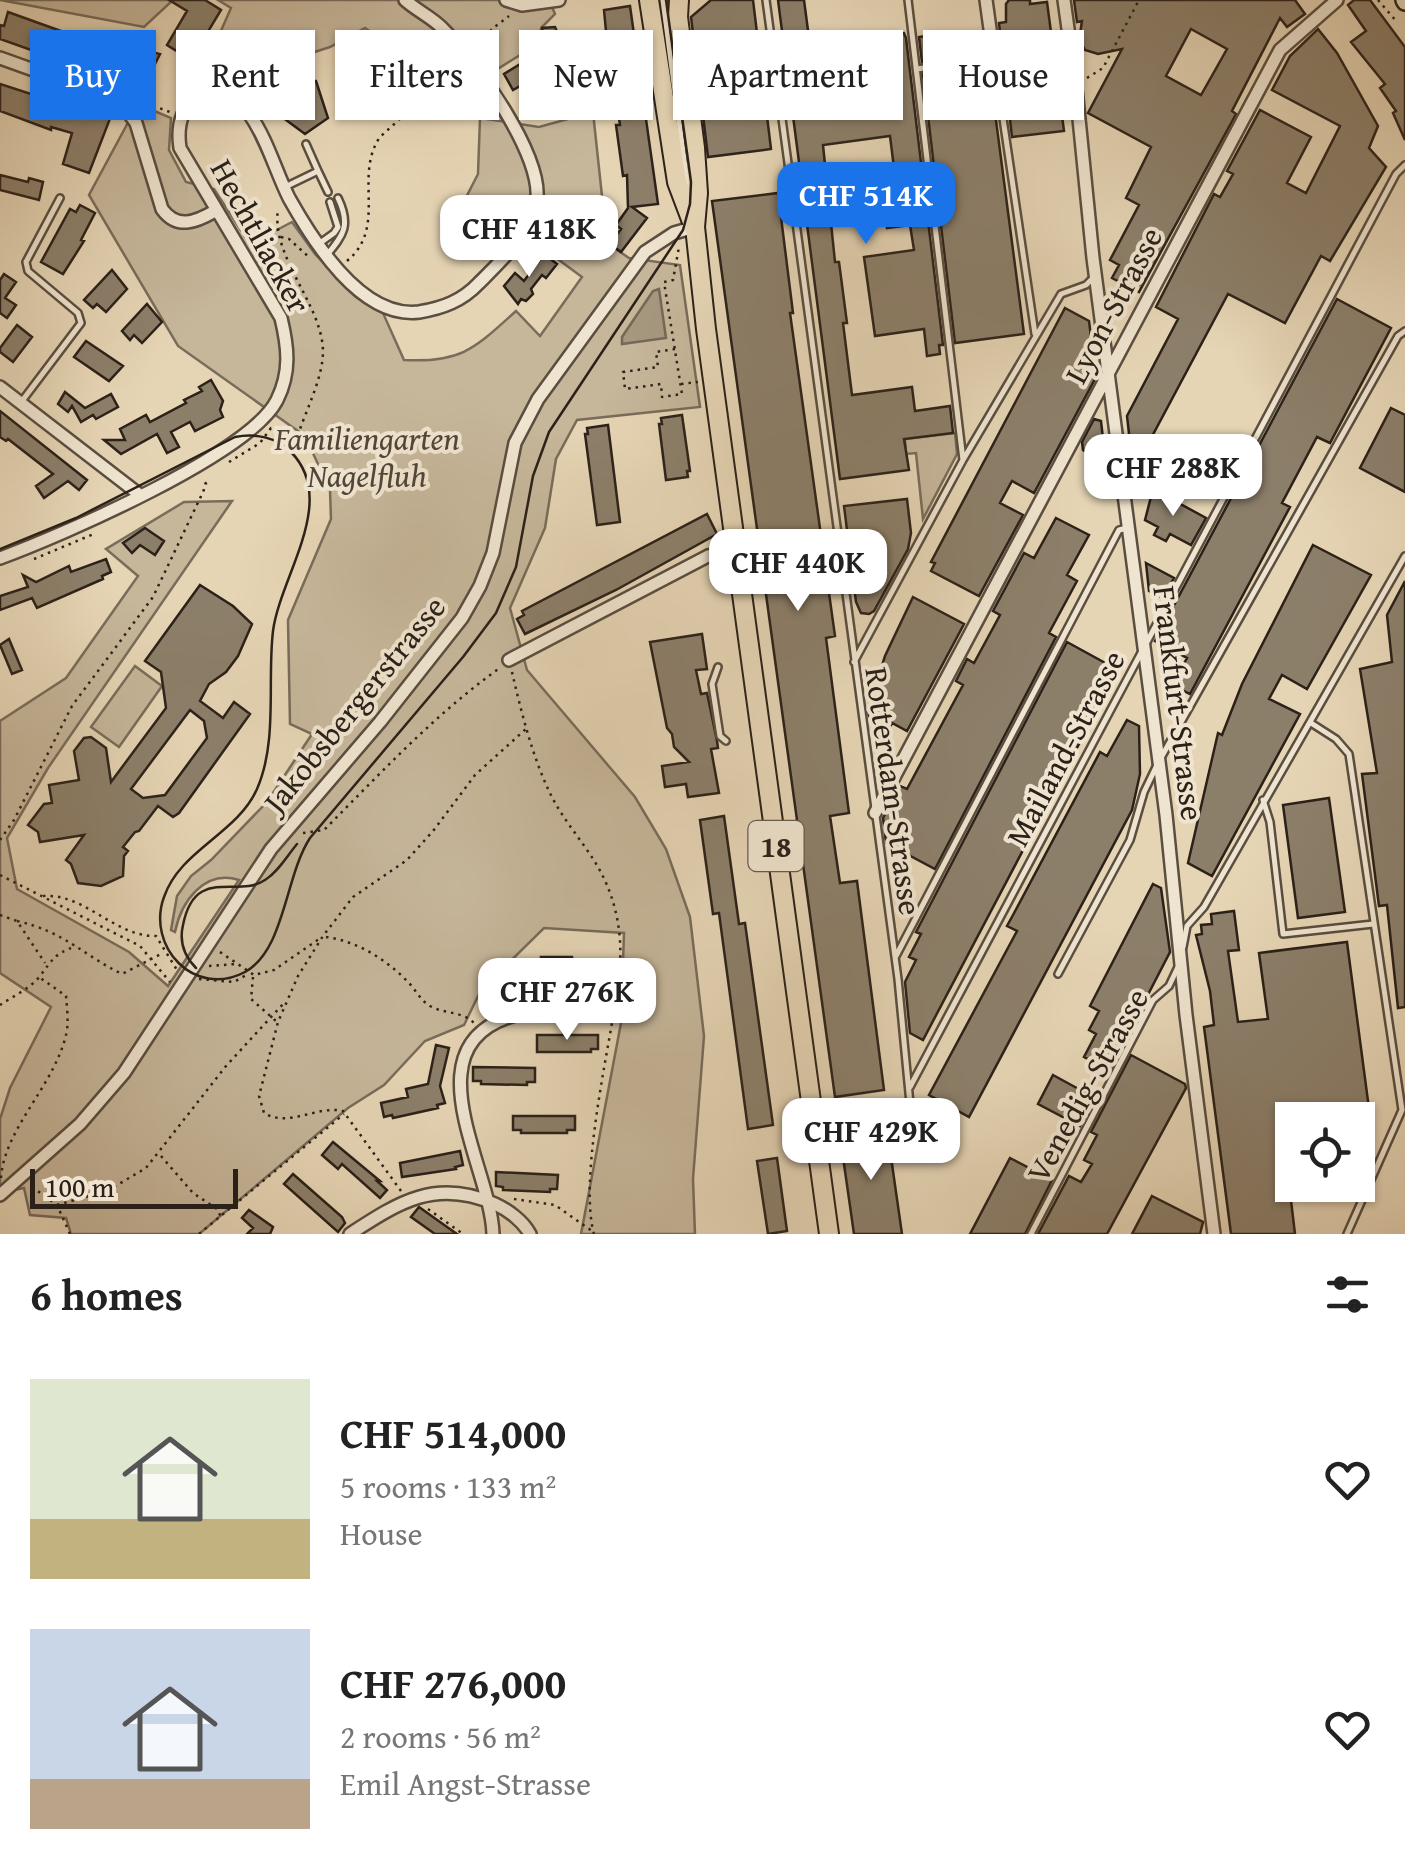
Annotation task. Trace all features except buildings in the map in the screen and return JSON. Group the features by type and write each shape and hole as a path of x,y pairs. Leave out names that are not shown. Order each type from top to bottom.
{"main road":[{"name":"18","path":"649,0 676,182 694,227"},
{"name":"18","path":"679,0 696,148 698,193 694,227 829,1234"}],"street":[{"name":"Hechtliacker","path":"405,0 444,30"},
{"path":"506,0 522,6 559,0"},
{"path":"986,0 990,30"},
{"name":"Frankfurt-Strasse","path":"1064,0 1069,30"},
{"name":"Lyon-Strasse","path":"874,813 1280,50 1338,0"},
{"path":"0,58 30,69"},
{"name":"Hechtliacker","path":"253,120 317,245 358,289 382,307 410,313 442,308 470,292 505,257 527,226 537,201 535,173 499,103"},
{"path":"134,120 167,216 179,223 189,223 215,211"},
{"name":"Hechtliacker","path":"0,558 140,496 246,433 275,403 286,377 288,347 282,318 180,148 180,120"},
{"name":"Frankfurt-Strasse","path":"1080,120 1095,276 1159,761 1214,1234"},
{"name":"Jakobsbergerstrasse","path":"0,1195 80,1124 124,1073 272,849 462,618 493,552 514,444 538,398 645,252 694,227"},
{"path":"0,388 140,496"},
{"path":"510,660 708,556 738,551"},
{"path":"492,1234 463,1112 459,1074 470,1044 510,1016 615,1002"},
{"path":"350,1234 410,1199 436,1192 466,1194 504,1208 530,1234"}],"lane":[{"path":"663,0 687,173 686,210"},
{"name":"Rotterdam-Strasse","path":"766,0 895,959 914,1145 906,1152"},
{"path":"908,0 963,460"},
{"path":"917,68 923,67"},
{"path":"1003,120 1036,336"},
{"path":"306,144 328,192"},
{"name":"Mailand-Strasse","path":"909,1089 1396,174 1405,165"},
{"path":"284,187 318,171"},
{"path":"20,403 82,324 78,313 28,271 26,262 60,198"},
{"path":"326,256 346,230 347,220 338,198"},
{"path":"317,245 338,227 330,202"},
{"path":"854,662 963,460 1061,294 1095,276"},
{"path":"1058,974 1130,840 1144,792 1159,761 1364,395 1405,330"},
{"path":"895,959 1119,530 1128,528"},
{"name":"Venedig-Strasse","path":"1031,1234 1153,1000 1169,986 1182,958 1186,926 1204,907 1405,556"},
{"path":"718,667 712,684 720,736 726,741"},
{"path":"1311,723 1336,738 1349,754 1404,1111 1346,1234"},
{"path":"1263,800 1270,822 1284,934 1375,924"},
{"path":"815,1125 912,1112"}],"path":[{"path":"1084,78 1103,68 1140,0"},
{"path":"1378,0 1398,22"},
{"path":"491,30 522,6"},
{"path":"280,237 289,239 321,268 337,268 359,251 369,228 368,162 372,148 398,120"},
{"path":"675,349 656,352 658,367 623,372 625,389 661,384 662,397 682,394 681,384 664,282 673,280 679,248"},
{"path":"681,384 700,382"},
{"path":"215,470 260,443"},
{"path":"0,840 72,706 153,597 203,492 206,484 202,477"},
{"path":"288,830 295,834 324,830 466,692 510,660 548,789 609,887 618,920 621,946 591,1175 589,1210 593,1233"},
{"path":"463,1234 410,1199 346,1114 330,1109 281,1119 264,1113 258,1096 286,1002 323,936 353,898 407,860 475,775 528,727"},
{"path":"0,875 140,946 177,992"},
{"path":"43,896 59,895 137,934 156,936 164,952 193,982 196,978 234,982 274,970 323,936 352,942 389,963 423,1002 436,1010 468,1017 484,1032"},
{"path":"0,915 38,926 78,945 122,974 164,952"},
{"path":"17,921 46,964"},
{"path":"0,1005 40,977 56,954 78,945"},
{"path":"214,948 252,974"},
{"path":"252,974 251,999 278,1022"},
{"path":"0,1195 2,1158 50,1078 67,1033 66,996 40,977"},
{"path":"57,1204 107,1192 146,1168 226,1066 286,1002"},
{"path":"199,1234 346,1114"},
{"path":"160,1155 221,1217"},
{"path":"23,1175 38,1193 57,1204 70,1234"},
{"path":"487,1201 502,1198 556,1204 593,1233"}],"green space":[{"path":"0,0 173,0 144,27"},
{"path":"218,0 549,0 555,14 541,30 519,30 519,56 499,68 499,30 335,30 335,44 315,52 315,30 221,30 231,8"},
{"name":"Familiengarten Nagelfluh","path":"156,112 171,118 169,150 186,182 214,189 250,244 292,222 315,254 356,297 383,313 404,360 440,359 478,344 516,311 540,336 582,277 517,229 494,256 454,221 478,174 480,120 539,127 564,120 594,120 607,243 629,258 680,265 700,407 577,420 556,459 545,528 510,608 527,670 635,797 666,849 690,917 704,1036 693,1179 695,1234 581,1234 621,1023 624,933 544,928 481,990 464,1025 425,1041 384,1085 348,1108 199,1234 71,1234 66,1218 30,1215 24,1188 0,1193 0,1119 10,1088 51,1007 0,973 0,721 66,678 138,576 106,549 184,502 232,501 48,768 7,838 17,889 129,952 168,986 239,880 215,879 196,891 175,932 171,930 177,896 191,876 267,802 312,734 290,724 288,620 331,519 330,490 305,436 178,346 89,195 129,120 156,120"},
{"path":"955,433 957,454 923,519 916,453 906,454 905,439"},
{"path":"135,666 162,686 119,747 91,727"}],"shaded area":[{"path":"659,289 666,338 622,344 622,337 653,291"}],"tram line":[{"path":"0,549 76,518 235,437 258,436 279,443 291,452 304,472 309,493 308,516 273,631 268,751 257,789 236,818 182,867 164,897 160,915 168,949 192,973 208,979 226,979 245,972 269,947 310,838 496,613 516,567 533,476 549,432 683,230 691,182 666,0"},
{"path":"196,968 186,954 182,937 189,907 197,895 207,889 242,887 265,880 297,844"}]}
